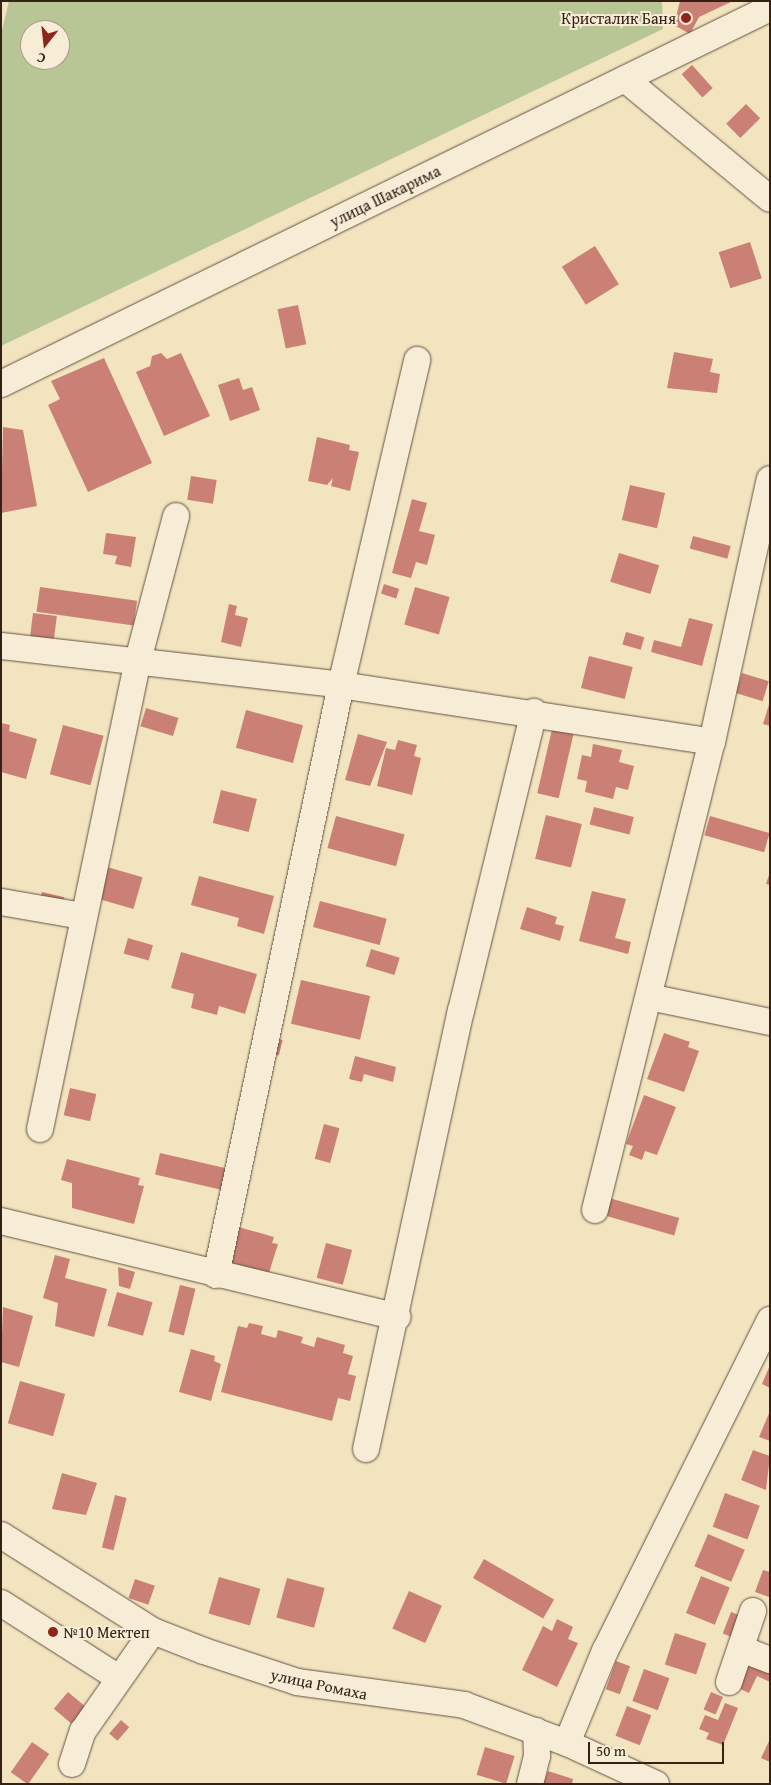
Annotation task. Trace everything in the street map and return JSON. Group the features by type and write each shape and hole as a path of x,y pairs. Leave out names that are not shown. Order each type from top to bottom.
{"street":[{"name":"улица Шакарима","path":"1,384 770,8"},
{"path":"624,79 770,199"},
{"path":"216,1275 341,686 418,360"},
{"path":"595,1210 712,742 770,479"},
{"path":"40,1129 82,916 137,664 176,516"},
{"path":"1,646 137,664 341,686 534,712 712,742"},
{"path":"366,1450 398,1317 461,1011 534,712"},
{"path":"1,902 82,916"},
{"path":"649,997 770,1022"},
{"path":"1,1221 216,1275 398,1317"},
{"path":"567,1743 609,1642 770,1320"},
{"name":"улица Ромаха","path":"1,1535 153,1631 297,1682 464,1705 567,1743 656,1784"},
{"path":"1,1603 117,1677"},
{"path":"729,1682 744,1650 753,1611"},
{"path":"72,1764 83,1731 117,1677 153,1631"},
{"path":"744,1650 770,1660"},
{"path":"530,1784 537,1756 536,1731"}],"green space":[{"path":"9,1 662,1 663,29 1,346 1,35"}],"building":[{"name":"Кристалик Баня","path":"680,1 733,1 699,17 690,34 674,25"},
{"path":"692,65 713,88 702,97 682,74"},
{"path":"746,104 760,118 740,138 726,124"},
{"path":"750,242 762,278 730,288 719,252"},
{"path":"595,246 619,284 586,305 562,267"},
{"path":"298,305 306,344 286,348 277,309"},
{"path":"674,352 713,359 710,372 720,374 717,393 667,388"},
{"path":"161,353 167,359 181,353 210,416 164,436 136,372 150,366 152,356"},
{"path":"104,358 152,463 88,492 48,405 60,399 51,381"},
{"path":"239,378 243,390 252,387 260,410 230,421 218,385"},
{"path":"3,427 23,430 37,506 1,513"},
{"path":"317,437 350,445 349,450 359,452 350,491 331,486 333,478 327,485 308,481"},
{"path":"191,476 217,480 213,504 187,500"},
{"path":"630,485 665,493 657,528 622,520"},
{"path":"412,499 427,503 419,531 435,535 427,565 416,562 411,578 392,573"},
{"path":"106,533 136,537 131,567 115,564 117,556 103,554"},
{"path":"693,536 731,546 727,559 690,549"},
{"path":"619,553 659,565 650,594 610,582"},
{"path":"384,584 399,589 396,598 381,594"},
{"path":"40,587 137,601 134,625 37,612"},
{"path":"415,587 450,597 439,634 404,624"},
{"path":"229,604 237,606 235,615 248,618 241,647 221,642"},
{"path":"33,613 57,616 54,643 30,640"},
{"path":"689,618 713,624 702,666 651,652 654,640 681,647"},
{"path":"626,632 644,637 641,650 622,644"},
{"path":"589,656 633,667 625,699 581,688"},
{"path":"742,673 769,681 763,701 736,693"},
{"path":"770,701 770,726 763,724"},
{"path":"146,708 179,718 173,736 140,726"},
{"path":"246,710 303,725 293,763 236,748"},
{"path":"1,723 10,725 9,731 37,739 26,779 1,772"},
{"path":"63,725 104,736 90,785 50,774"},
{"path":"553,725 574,730 559,798 537,793"},
{"path":"358,734 387,742 370,786 345,780"},
{"path":"398,740 417,745 414,756 421,758 412,795 377,786 386,748 395,750"},
{"path":"593,744 622,750 619,762 634,766 628,790 616,787 613,799 585,792 587,781 577,779 582,755 591,757"},
{"path":"221,790 257,799 249,832 213,823"},
{"path":"594,807 634,817 629,834 590,824"},
{"path":"546,815 582,824 571,868 535,859"},
{"path":"336,816 405,834 396,866 327,848"},
{"path":"710,816 770,833 764,852 704,835"},
{"path":"107,867 143,877 133,909 98,899"},
{"path":"770,872 770,885 766,884"},
{"path":"199,876 274,896 264,934 237,926 239,918 191,905"},
{"path":"592,891 626,899 615,938 631,942 628,954 579,941"},
{"path":"42,892 64,897 62,908 40,903"},
{"path":"320,901 387,919 380,945 313,927"},
{"path":"527,907 557,917 555,924 564,926 560,941 520,929"},
{"path":"128,938 153,945 149,961 124,953"},
{"path":"371,949 400,958 394,975 366,966"},
{"path":"181,952 257,974 245,1014 219,1006 217,1015 191,1008 194,994 171,988"},
{"path":"301,980 370,996 360,1040 291,1024"},
{"path":"664,1033 690,1042 688,1047 699,1051 684,1092 647,1079"},
{"path":"271,1037 283,1040 279,1055 267,1053"},
{"path":"355,1056 396,1067 393,1082 364,1074 362,1082 349,1079"},
{"path":"70,1088 96,1094 90,1121 64,1115"},
{"path":"644,1095 676,1107 657,1155 645,1151 642,1160 629,1155 633,1146 626,1144"},
{"path":"324,1124 339,1128 330,1163 315,1159"},
{"path":"160,1153 227,1169 222,1190 155,1174"},
{"path":"67,1159 140,1178 138,1185 144,1186 134,1224 72,1208 72,1183 61,1180"},
{"path":"609,1198 679,1218 674,1235 604,1215"},
{"path":"235,1226 274,1237 272,1243 278,1244 269,1273 225,1261"},
{"path":"326,1243 352,1250 343,1285 317,1278"},
{"path":"55,1255 70,1259 65,1278 107,1289 94,1337 55,1326 58,1303 43,1298"},
{"path":"118,1267 135,1272 130,1289 119,1286"},
{"path":"180,1285 196,1289 184,1335 168,1332"},
{"path":"117,1292 153,1302 143,1336 107,1326"},
{"path":"3,1307 33,1316 19,1367 1,1362"},
{"path":"249,1323 263,1326 261,1334 276,1338 278,1330 303,1337 301,1343 314,1347 317,1337 345,1345 343,1353 353,1356 348,1374 356,1376 350,1401 338,1398 332,1421 221,1392 238,1326 247,1328"},
{"path":"191,1349 215,1356 214,1361 221,1364 211,1401 179,1392"},
{"path":"770,1365 770,1388 762,1384"},
{"path":"20,1381 65,1394 53,1436 8,1423"},
{"path":"770,1411 770,1441 759,1437"},
{"path":"753,1450 770,1456 766,1490 741,1480"},
{"path":"62,1473 97,1483 86,1515 52,1509"},
{"path":"725,1493 760,1506 747,1539 713,1527"},
{"path":"115,1495 127,1498 114,1550 102,1547"},
{"path":"708,1534 745,1550 731,1582 694,1566"},
{"path":"484,1559 554,1600 543,1619 473,1578"},
{"path":"763,1570 770,1572 769,1597 755,1592"},
{"path":"701,1576 730,1588 715,1625 686,1613"},
{"path":"219,1577 260,1589 250,1625 209,1614"},
{"path":"287,1578 325,1588 314,1628 276,1618"},
{"path":"135,1579 155,1586 148,1605 128,1598"},
{"path":"409,1591 442,1606 425,1643 392,1628"},
{"path":"731,1612 744,1617 736,1638 723,1633"},
{"path":"557,1619 573,1627 568,1639 578,1643 557,1687 522,1670 543,1626 552,1631"},
{"path":"675,1633 706,1643 696,1675 665,1664"},
{"path":"749,1658 770,1668 770,1682 757,1676 749,1693 736,1687"},
{"path":"616,1661 630,1666 620,1694 606,1689"},
{"path":"644,1669 669,1678 658,1710 632,1701"},
{"path":"68,1692 86,1707 71,1724 54,1709"},
{"path":"711,1692 723,1697 716,1715 704,1709"},
{"path":"725,1703 738,1708 723,1745 706,1739 709,1733 699,1729 705,1715 718,1720"},
{"path":"627,1706 651,1715 640,1745 616,1736"},
{"path":"121,1720 129,1727 117,1741 109,1734"},
{"path":"770,1739 770,1762 761,1758"},
{"path":"32,1742 49,1754 28,1784 11,1772"},
{"path":"485,1747 515,1756 506,1784 477,1775"},
{"path":"548,1771 573,1779 572,1784 543,1784"}],"place":[{"name":"Кристалик Баня","path":"686,18"},
{"name":"№10 Мектеп","path":"53,1632"}]}
